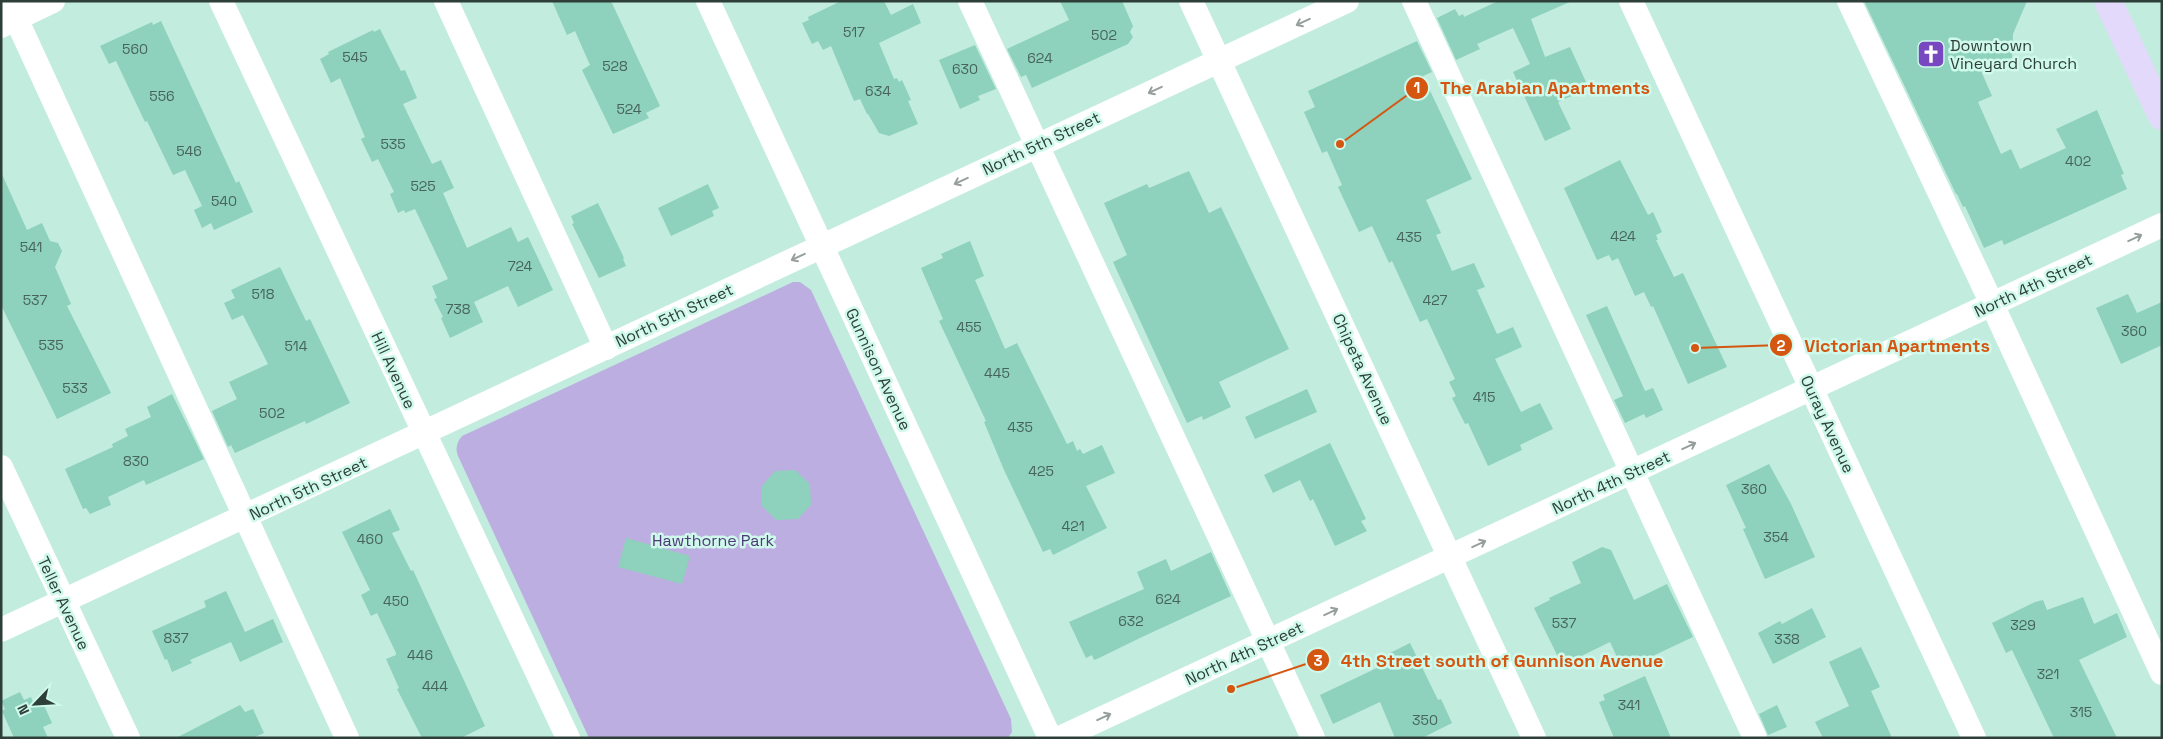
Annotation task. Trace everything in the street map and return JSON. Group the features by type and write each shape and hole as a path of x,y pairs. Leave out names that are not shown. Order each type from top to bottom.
{"main road":[{"path":"2108,1 2162,116"}],"street":[{"path":"53,1 9,15 246,517 347,738"},
{"name":"Hill Avenue","path":"222,1 568,738"},
{"path":"446,1 606,348"},
{"name":"Gunnison Avenue","path":"708,1 1050,738"},
{"path":"970,1 1313,738"},
{"name":"Chipeta Avenue","path":"1192,1 1534,738"},
{"name":"North 5th Street","path":"1,630 1347,1"},
{"path":"1414,1 1756,738"},
{"name":"Ouray Avenue","path":"1632,1 1974,738"},
{"path":"1849,1 1992,304 2162,673"},
{"name":"North 4th Street","path":"1060,738 2162,225"},
{"name":"Teller Avenue","path":"1,467 128,738"}],"green space":[{"name":"Hawthorne Park","path":"793,282 800,282 811,290 1011,719 1012,732 1008,738 589,738 458,456 458,443 462,436"}],"building":[{"path":"552,1 611,1 660,106 646,113 649,118 613,134 582,70 590,65 575,31 567,35"},
{"path":"841,1 884,1 891,15 913,4 921,23 879,43 894,79 897,78 899,82 902,80 911,100 908,101 918,124 889,136 879,133 860,99 854,101 831,46 823,50 818,41 812,44 802,23 809,20 808,17"},
{"path":"1060,1 1122,1 1133,26 1130,32 1133,37 1128,44 1032,88 1026,75 1021,77 1007,49 1069,20"},
{"path":"1498,1 1572,1 1531,19 1545,57 1570,47 1586,82 1571,89 1574,95 1558,102 1571,129 1545,141 1513,72 1530,64 1513,28 1477,44 1480,49 1456,60 1437,18 1455,9 1459,16 1463,14 1464,17"},
{"path":"1864,1 2027,1 2013,34 2012,58 1978,64 1992,96 1978,102 2001,154 2011,149 2020,169 2066,148 2056,129 2097,110 2124,174 2121,175 2127,189 2004,245 2002,240 1984,248 1965,206 1963,207 1956,194"},
{"path":"161,21 236,183 239,181 253,212 214,230 211,223 202,228 194,210 202,206 185,170 173,175 116,61 109,64 100,46 152,22 153,25"},
{"path":"380,29 401,71 405,70 417,98 403,104 432,164 441,160 454,188 443,193 467,248 511,227 518,242 528,237 553,290 518,307 508,286 474,302 483,322 450,338 434,299 437,298 432,286 448,279 415,209 405,213 404,210 398,213 390,194 394,192 378,159 372,162 361,139 365,137 340,78 331,83 320,59 329,54 328,52 373,30 374,32"},
{"path":"1417,41 1432,72 1423,76 1472,179 1426,200 1441,233 1436,235 1452,271 1474,263 1485,287 1477,290 1497,334 1513,327 1522,347 1495,359 1521,412 1540,403 1553,429 1520,445 1522,450 1488,466 1468,423 1465,424 1452,398 1456,396 1449,382 1455,379 1427,319 1420,322 1392,261 1389,263 1372,226 1359,232 1338,187 1342,185 1327,151 1322,153 1304,112 1315,107 1308,91"},
{"path":"975,45 996,89 978,96 980,100 960,109 939,60"},
{"path":"1620,160 1648,215 1653,212 1662,232 1656,235 1658,240 1656,240 1674,277 1683,273 1727,367 1688,384 1653,306 1651,307 1644,292 1635,296 1618,258 1612,261 1609,255 1597,260 1564,188"},
{"path":"1189,171 1209,213 1221,207 1289,349 1219,382 1231,407 1203,420 1202,416 1187,423 1113,262 1127,255 1104,203 1147,184 1149,188"},
{"path":"1,172 27,230 42,223 50,241 58,243 62,251 55,267 71,304 67,306 111,393 57,419 1,305"},
{"path":"708,184 719,208 712,211 714,216 671,236 658,208"},
{"path":"598,203 626,266 599,278 572,224 574,223 571,216"},
{"path":"970,241 984,276 975,280 1005,349 1017,343 1067,444 1073,441 1077,451 1080,449 1083,454 1102,445 1115,473 1086,486 1107,528 1053,555 1050,549 1043,552 1004,470 984,422 986,421 939,321 943,319 921,268 943,258 941,254"},
{"path":"280,267 306,321 310,319 350,403 306,424 305,421 235,453 231,445 228,447 212,411 237,399 229,382 268,364 243,315 232,320 224,303 235,298 231,290"},
{"path":"2128,294 2137,313 2162,302 2162,345 2121,364 2096,308"},
{"path":"1607,306 1645,391 1653,388 1663,410 1646,418 1644,414 1625,423 1614,400 1623,396 1586,315"},
{"path":"1307,389 1317,412 1255,439 1245,417"},
{"path":"172,394 204,459 146,485 144,480 108,497 111,505 90,514 86,508 83,509 65,469 113,447 112,444 128,436 125,429 151,417 147,407"},
{"path":"1330,443 1366,519 1361,521 1367,531 1335,546 1313,499 1310,501 1300,480 1273,493 1264,475"},
{"path":"1769,464 1791,504 1815,557 1765,579 1743,529 1746,528 1726,485"},
{"path":"795,470 810,484 811,505 798,519 776,520 762,506 762,486 775,471"},
{"path":"390,509 400,530 392,533 411,571 413,570 485,726 461,738 422,738 397,689 399,688 386,659 396,655 396,653 377,613 371,616 361,595 370,590 342,532"},
{"path":"626,538 690,556 682,584 618,567"},
{"path":"1602,547 1611,550 1634,600 1667,584 1693,637 1623,670 1610,642 1569,662 1567,657 1560,661 1534,608 1550,600 1549,598 1581,583 1572,562"},
{"path":"1211,552 1231,596 1099,658 1094,660 1092,655 1086,658 1069,622 1144,589 1137,572 1166,559 1171,571"},
{"path":"226,591 245,632 273,619 283,642 240,662 231,642 190,660 192,663 172,672 152,631 206,607 204,601"},
{"path":"2083,597 2094,624 2117,613 2127,637 2079,660 2117,738 2054,738 2012,650 2006,653 1992,623 2035,602 2043,600 2047,610"},
{"path":"1812,608 1826,637 1773,664 1758,633 1780,621 1782,624"},
{"path":"1410,643 1438,700 1441,699 1452,723 1422,738 1395,738 1380,702 1333,724 1320,695 1379,667 1376,660"},
{"path":"1861,647 1880,687 1871,691 1892,738 1823,738 1815,722 1849,706 1829,662"},
{"path":"1645,676 1671,738 1614,738 1599,702 1605,700 1603,695"},
{"path":"20,692 24,700 31,697 34,705 42,701 52,723 43,727 48,738 14,738 2,711 5,709 1,701"},
{"path":"240,705 245,712 253,709 264,733 253,738 176,738"},
{"path":"1777,705 1787,727 1768,735 1759,714"}],"place":[{"name":"Downtown Vineyard Church","path":"1931,54"},
{"name":"The Arabian Apartments","path":"1340,144"},
{"name":"Victorian Apartments","path":"1695,348"},
{"name":"4th Street south of Gunnison Avenue","path":"1231,689"}]}
